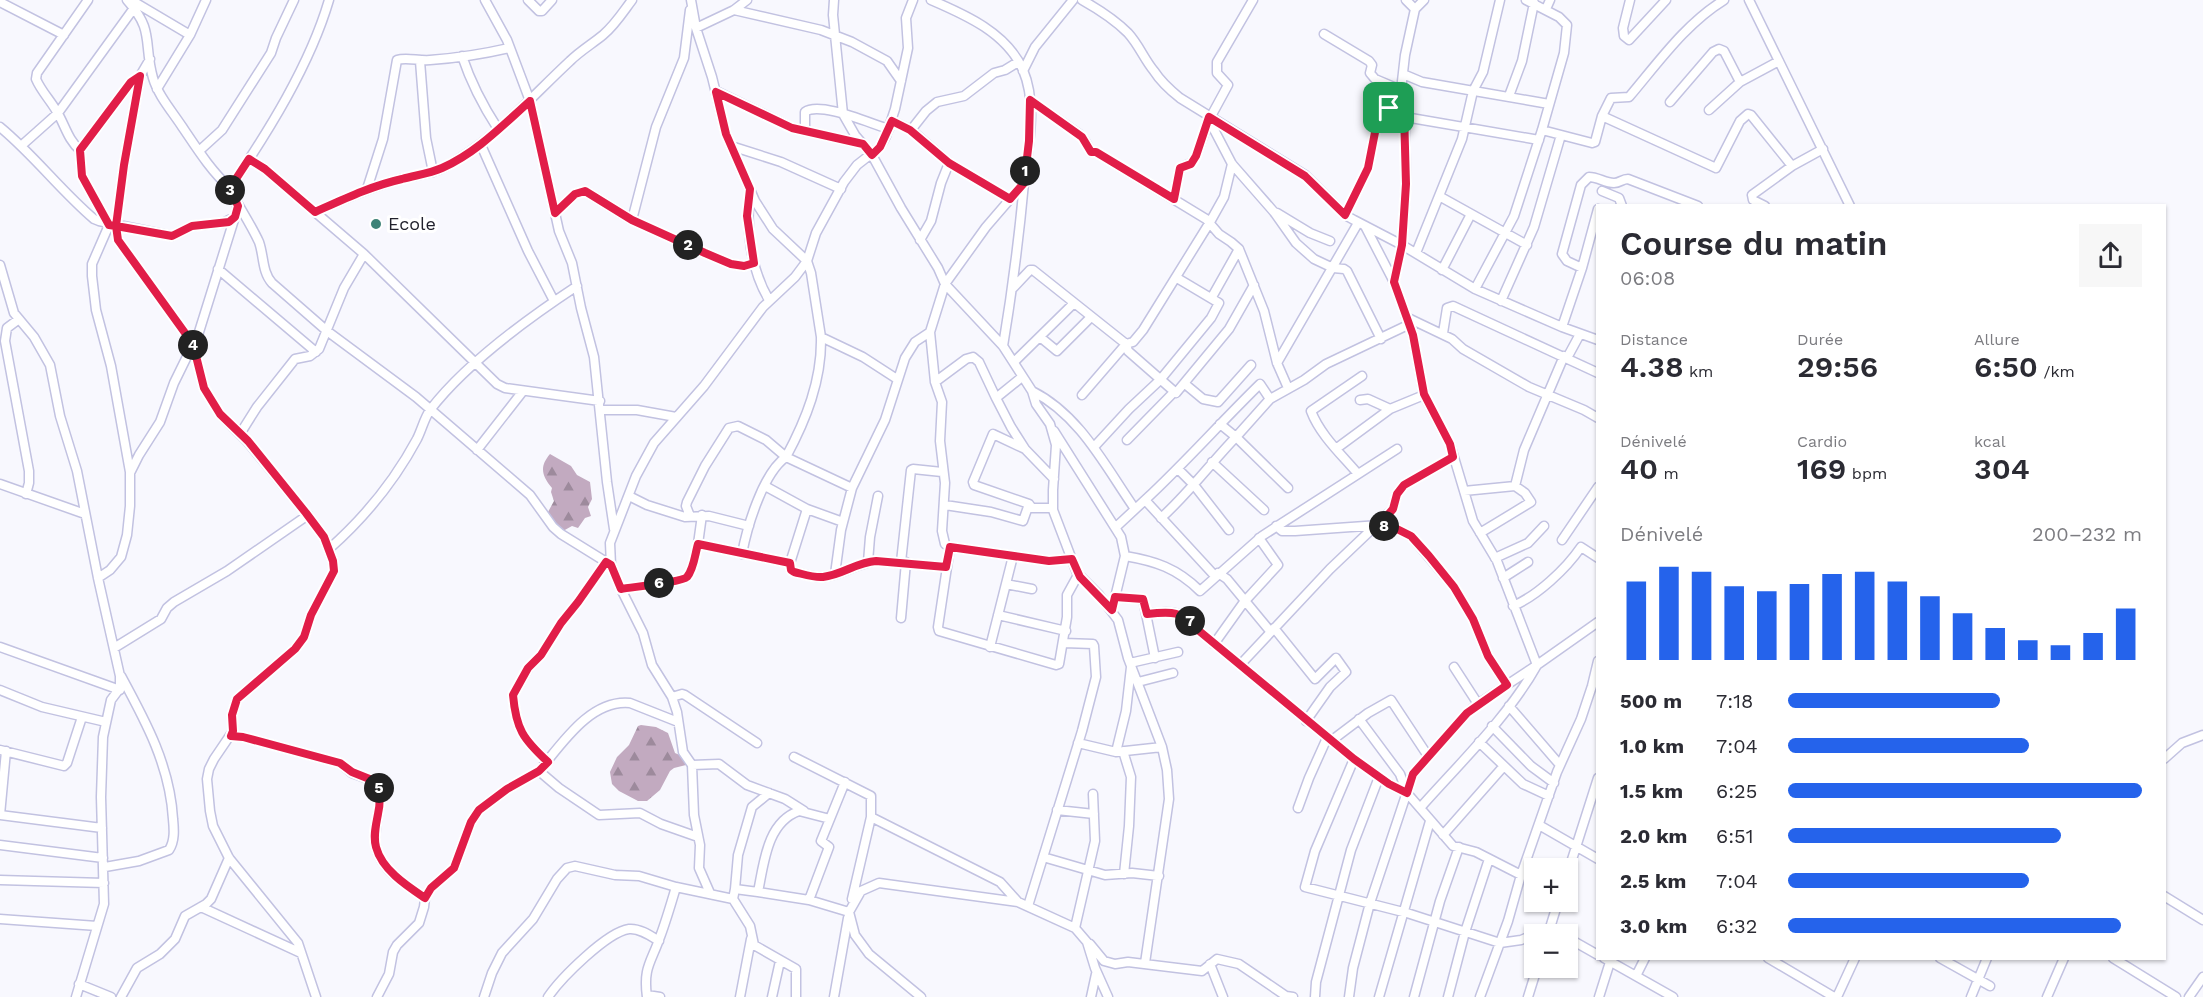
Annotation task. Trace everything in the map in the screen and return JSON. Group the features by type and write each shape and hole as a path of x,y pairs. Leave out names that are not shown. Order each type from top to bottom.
{"street":[{"path":"80,150 71,142 58,113 36,79 37,73 88,0"},
{"path":"158,89 190,35 206,0"},
{"path":"199,151 222,130 265,63 294,0"},
{"path":"485,0 509,48 530,101 559,231 572,263 594,357 614,529"},
{"path":"528,0 539,11 542,11 552,0"},
{"path":"315,212 367,189 444,168 481,145 572,59 614,25 632,0"},
{"path":"632,220 656,127 684,58 691,0 696,28 731,146 755,201 773,230 807,261 821,337 820,369 801,429 786,458 778,465 765,486 749,526 742,554"},
{"path":"696,28 734,10 747,0"},
{"path":"829,0 833,15"},
{"path":"834,0 833,15 843,114 855,135 872,155 945,284 1004,346 1032,390 1036,404 1116,527 1121,537 1125,556 1112,610"},
{"path":"548,762 522,735 513,695 528,668 541,655 561,623 608,563 614,529 636,476 654,443 704,386 769,300 795,277 807,261 816,233 841,189 857,165 880,147 890,125 901,81 908,48 906,18 913,0"},
{"path":"931,0 966,16 995,34 1023,71 1030,100 1029,141 1013,288 1004,346"},
{"path":"1023,71 1035,47 1073,0"},
{"path":"1082,0 1100,10 1126,31 1164,84 1180,98 1209,119 1305,176 1345,215 1501,302 1596,339"},
{"path":"1174,199 1180,168 1191,164 1196,156 1209,119 1228,85 1217,73 1218,62 1253,0"},
{"path":"1406,0 1415,9"},
{"path":"1394,282 1402,245 1406,184 1401,90 1415,9 1424,0"},
{"path":"1416,253 1456,157 1473,91 1484,72 1500,0"},
{"path":"1546,9 1550,0"},
{"path":"1630,0 1623,28 1624,36 1629,40 1666,0"},
{"path":"1542,130 1595,142 1602,116 1611,98 1629,97 1688,28 1709,9 1724,0"},
{"path":"1749,0 1849,204"},
{"path":"230,188 299,74 312,48 325,1"},
{"path":"0,2 64,35"},
{"path":"1475,289 1514,216 1564,53 1567,25 1559,17 1530,2 1522,61 1509,96"},
{"path":"130,3 190,35"},
{"path":"130,3 146,28 152,77 204,160 230,188 259,242 264,256 266,276 327,331 396,381 530,495 553,527 561,534 608,563 643,633 652,665 672,697 683,752 692,765 699,868 710,893"},
{"path":"21,146 58,113 130,3"},
{"path":"734,10 821,30 852,42 887,61 901,81"},
{"path":"1324,34 1369,60 1372,66 1370,73 1375,79 1401,90"},
{"path":"367,189 383,139 395,65 400,59 420,61 509,48"},
{"path":"1670,102 1713,52 1719,49 1724,51 1740,82"},
{"path":"462,56 484,109 498,129"},
{"path":"98,579 111,570 121,556 127,535 130,473 111,366 96,310 92,264 112,225 140,76 150,59"},
{"path":"420,61 426,138 433,172"},
{"path":"1709,110 1740,82 1779,61"},
{"path":"910,130 926,111 938,102 964,96 994,73 1005,70 1018,62"},
{"path":"1403,74 1422,82 1548,104"},
{"path":"140,76 131,82 80,150 82,176 112,225 118,240 193,344 204,388 220,414 240,434 308,515 324,537 333,561 334,571 311,615 304,637 295,649 237,699 232,715 233,731 214,759 207,778 213,826 229,858 293,936 302,953 316,997"},
{"path":"716,92 786,126 863,144"},
{"path":"1030,100 1082,137 1091,152 1096,152 1210,222 1219,234 1239,249 1264,310 1277,363 1288,388"},
{"path":"1345,215 1368,168 1382,106 1404,114 1539,140"},
{"path":"805,131 807,110 814,108 910,130 949,163 1010,199"},
{"path":"1602,116 1716,168 1740,121 1748,114 1792,166"},
{"path":"1209,119 1232,164 1274,212 1296,243 1314,259 1333,268 1347,271 1381,339"},
{"path":"0,127 94,219 112,225 172,236 192,226 222,223 235,217"},
{"path":"1501,302 1540,210 1561,135"},
{"path":"481,145 528,251 554,301"},
{"path":"731,146 780,162 841,189"},
{"path":"1761,204 1753,200 1752,195 1792,166 1822,149"},
{"path":"249,159 265,169 364,254 497,384 504,388 600,406 676,417"},
{"path":"920,240 932,220 941,183 949,163"},
{"path":"1082,395 1126,344 1133,342 1143,330 1177,278 1224,197 1232,164"},
{"path":"1582,268 1567,261 1562,254 1581,185 1590,177 1617,183 1628,179 1693,204"},
{"path":"1599,204 1606,182"},
{"path":"1024,183 986,227 945,284 930,332 934,382 942,402 940,441 945,483 942,531 945,544 950,547 1061,561 1072,559"},
{"path":"750,189 747,216 754,263 759,282 769,300"},
{"path":"555,213 575,194 585,191 632,220 731,264 744,266 754,263"},
{"path":"1602,191 1619,198 1621,204"},
{"path":"1438,196 1527,244"},
{"path":"130,473 160,422 174,383 199,332 235,217 237,203"},
{"path":"1274,212 1330,241"},
{"path":"1442,270 1471,214"},
{"path":"1562,327 1582,268 1596,215"},
{"path":"1277,363 1362,224"},
{"path":"1362,224 1394,282 1408,321 1424,394 1450,444 1473,520 1495,558 1537,665"},
{"path":"1212,297 1239,249"},
{"path":"240,434 256,408 295,359 310,356 316,352 345,288 364,254"},
{"path":"0,265 9,302 34,337 50,365 60,416 76,471 120,676 120,690 111,700 106,722 101,770 104,904 76,997"},
{"path":"218,270 316,352"},
{"path":"1013,288 1030,270 1033,270 1126,344 1128,351 1174,392"},
{"path":"1094,447 1160,380 1211,318 1219,303 1177,278"},
{"path":"1127,440 1174,392 1178,393 1229,329 1254,285"},
{"path":"329,549 382,493 417,438 431,410 476,364 535,314 577,286"},
{"path":"1014,362 1041,338 1073,304"},
{"path":"1443,333 1447,308 1453,306 1596,372"},
{"path":"1041,338 1057,351 1091,317"},
{"path":"19,319 7,328 5,341 29,471 26,494"},
{"path":"1161,519 1194,486 1212,462 1270,399 1304,380 1326,364 1381,339 1408,321"},
{"path":"1408,321 1443,333 1456,341 1463,349 1491,366 1596,417"},
{"path":"835,574 843,522 852,488 885,420 897,379 909,350 915,342 930,332"},
{"path":"1515,486 1524,450 1547,395 1565,357 1580,334"},
{"path":"821,337 863,357 897,379"},
{"path":"934,382 966,359 973,357 979,362 1011,427 1025,449 1054,479"},
{"path":"1185,384 1203,399 1218,402 1251,365"},
{"path":"1358,474 1314,419 1311,411 1362,376"},
{"path":"996,398 1023,377"},
{"path":"1116,527 1178,470 1220,423 1260,384 1270,399"},
{"path":"1032,390 1050,400 1069,418 1094,447 1135,509"},
{"path":"477,450 523,391"},
{"path":"1337,448 1390,409 1424,394"},
{"path":"1360,400 1368,399 1390,409"},
{"path":"1220,423 1288,488"},
{"path":"1050,424 1056,445 1053,508 1078,575 1112,610 1118,620 1130,664 1162,747 1167,770 1169,799 1145,963"},
{"path":"690,516 686,506 687,502 705,466 729,428 738,426 766,440 786,458 852,488"},
{"path":"1025,449 993,434 974,485 1029,504 1032,508 1053,508"},
{"path":"1125,556 1169,567 1184,576 1200,591 1276,526 1397,449"},
{"path":"1240,665 1330,569 1379,525 1393,509 1397,494 1404,485 1453,457"},
{"path":"1212,462 1264,510"},
{"path":"901,618 910,471 913,469 942,472"},
{"path":"1178,470 1194,486 1229,530"},
{"path":"0,484 85,514"},
{"path":"765,486 807,509 843,522"},
{"path":"1464,491 1515,486 1525,493 1531,502 1480,533"},
{"path":"1562,540 1596,490"},
{"path":"629,496 685,517 702,515 749,526"},
{"path":"868,562 878,496"},
{"path":"1145,500 1217,575 1227,579 1244,602 1315,679 1336,658 1346,672 1330,687 1306,721"},
{"path":"945,505 991,512 1023,521 1029,504"},
{"path":"807,509 790,563 791,570 794,572 819,577 835,574 868,562 904,562 946,567"},
{"path":"114,648 161,619 166,608 174,602 227,571 308,515"},
{"path":"621,589 680,581 686,577 691,570 698,544 702,515"},
{"path":"1276,526 1282,531 1295,531 1379,525 1395,528 1411,536 1454,587 1473,619 1488,656 1507,685"},
{"path":"1495,558 1528,543 1544,526"},
{"path":"1214,644 1244,602 1278,565 1260,538"},
{"path":"698,544 790,563"},
{"path":"950,547 939,631 1058,665 1066,631 1067,595 1078,575"},
{"path":"1513,606 1533,596 1572,560 1581,547 1596,557"},
{"path":"990,647 1013,556"},
{"path":"1503,578 1528,562"},
{"path":"1006,584 1032,589"},
{"path":"1115,597 1143,599 1155,658"},
{"path":"1147,614 1182,614 1214,644 1329,740 1379,777 1407,793 1453,846 1476,852 1521,876"},
{"path":"998,615 1066,631"},
{"path":"1348,997 1370,903 1413,774 1478,704 1596,623"},
{"path":"1028,906 1096,677 1095,646 1091,643 1064,643"},
{"path":"0,647 120,690"},
{"path":"1130,664 1178,652"},
{"path":"1124,874 1130,826 1131,777 1120,752 1130,664"},
{"path":"1420,808 1509,706 1528,682 1537,665"},
{"path":"1454,667 1478,704"},
{"path":"1480,997 1560,765 1581,719 1596,669"},
{"path":"1138,682 1173,673"},
{"path":"0,845 104,862 139,861 169,850 173,842 174,830 172,795 158,748 120,676"},
{"path":"0,690 42,707 106,722"},
{"path":"672,697 686,695 757,743"},
{"path":"1298,808 1309,778 1329,740 1391,700 1428,756"},
{"path":"377,997 389,974 393,952 419,923 425,898 431,888 454,868 471,822 479,810 507,789 539,771 579,725 611,706 630,703 678,722"},
{"path":"1509,706 1560,765"},
{"path":"82,717 64,766 3,751 0,815 102,828"},
{"path":"1359,719 1400,774 1407,793"},
{"path":"1492,726 1531,766 1554,783"},
{"path":"2166,757 2182,743 2203,735"},
{"path":"231,736 243,737 340,763 352,772 377,782 379,809 375,835 380,857 406,885 425,898"},
{"path":"1479,742 1522,783 1549,796"},
{"path":"1078,743 1120,752 1162,747"},
{"path":"794,757 871,796 871,817 849,912 834,997"},
{"path":"1354,759 1315,851 1305,887 1403,912 1500,943 1524,939"},
{"path":"692,765 719,764 747,785 785,799 807,813"},
{"path":"1443,835 1503,767"},
{"path":"539,771 559,788 599,815 640,813 661,824 698,837"},
{"path":"1315,997 1316,982 1351,850 1379,777"},
{"path":"809,900 829,847 821,841 845,782"},
{"path":"1572,858 1596,784"},
{"path":"733,899 738,855 752,807 769,793"},
{"path":"1075,928 1095,841 1093,794"},
{"path":"1057,810 1094,814"},
{"path":"758,892 776,827 800,811 830,819"},
{"path":"871,817 1000,882 1018,902"},
{"path":"1379,997 1430,821"},
{"path":"1539,825 1596,858"},
{"path":"1414,997 1433,921 1459,847"},
{"path":"1043,857 1105,875 1159,876"},
{"path":"121,997 137,968 165,949 178,934 182,919 211,899 229,858"},
{"path":"1448,997 1465,932 1489,859"},
{"path":"484,997 502,953 533,919 557,879 567,868 575,866 615,875 639,876 676,887 733,899 750,926 754,945 796,969 796,997"},
{"path":"0,880 105,883"},
{"path":"921,997 869,954 855,935 849,912 861,891 879,883 1018,902 1075,928 1104,961 1115,964 1145,963 1202,971 1217,959 1239,964 1286,996 1293,997"},
{"path":"660,997 647,996 645,974 659,941 676,887"},
{"path":"735,889 809,900 849,912"},
{"path":"2166,897 2203,920"},
{"path":"201,907 302,953"},
{"path":"0,919 97,926"},
{"path":"548,997 578,963 623,931 638,930 659,941"},
{"path":"740,997 752,934"},
{"path":"1087,942 1108,997"},
{"path":"1578,944 1596,954"},
{"path":"1599,997 1607,960 1673,997"},
{"path":"1636,976 1644,960"},
{"path":"1770,960 1836,997 1855,960"},
{"path":"1943,960 1990,986"},
{"path":"1971,997 1986,960"},
{"path":"2047,997 2063,960"},
{"path":"2116,960 2176,997"},
{"path":"772,997 780,961"},
{"path":"1210,964 1224,997"},
{"path":"1091,997 1097,972"},
{"path":"2189,997 2203,977"},
{"path":"1528,997 1534,978"},
{"path":"79,984 111,997"}],"green space":[{"path":"550,454 571,466 577,475 590,482 592,499 588,507 591,516 585,518 578,528 572,526 563,531 552,521 548,512 554,501 552,488 544,475 543,467"},
{"path":"638,726 656,727 668,733 675,753 684,757 687,762 686,765 670,771 660,790 647,801 638,801 619,791 612,784 610,772 617,757 629,745"}],"place":[{"name":"Ecole","path":"376,224"}],"route":[{"path":"1389,108 1380,107 1368,168 1345,215 1305,176 1209,117 1196,156 1191,164 1180,168 1174,199 1096,152 1091,152 1082,137 1030,100 1029,141 1024,183 1010,199 949,163 910,130 892,121 880,147 872,155 863,144 792,128 716,92 726,134 750,189 747,216 754,263 744,266 731,264 632,220 585,191 575,194 555,213 530,101 485,142 444,168 367,189 315,212 265,169 249,159 230,188 238,206 235,217 229,222 192,226 172,236 116,226 140,76 135,78 82,145 79,158 82,176 109,225 116,226 118,240 163,299 193,344 201,381 220,414 248,441 306,513 324,537 333,561 334,571 311,615 304,637 295,649 237,699 232,715 231,736 243,737 340,763 352,772 377,782 379,809 375,835 380,857 406,885 425,898 431,888 454,868 471,822 479,810 507,789 539,771 548,762 522,735 513,695 528,668 541,655 561,623 606,562 611,565 621,589 680,581 691,570 698,544 717,550 790,563 791,570 794,572 819,577 876,561 946,567 950,547 1049,561 1072,559 1080,577 1112,610 1115,597 1143,599 1147,614 1158,612 1182,614 1306,721 1380,778 1407,793 1413,774 1467,713 1507,685 1488,656 1473,619 1454,587 1411,536 1395,528 1379,525 1393,509 1397,494 1404,485 1453,457 1450,444 1424,394 1413,335 1394,282 1402,245 1407,153 1404,112 1389,108"}]}
